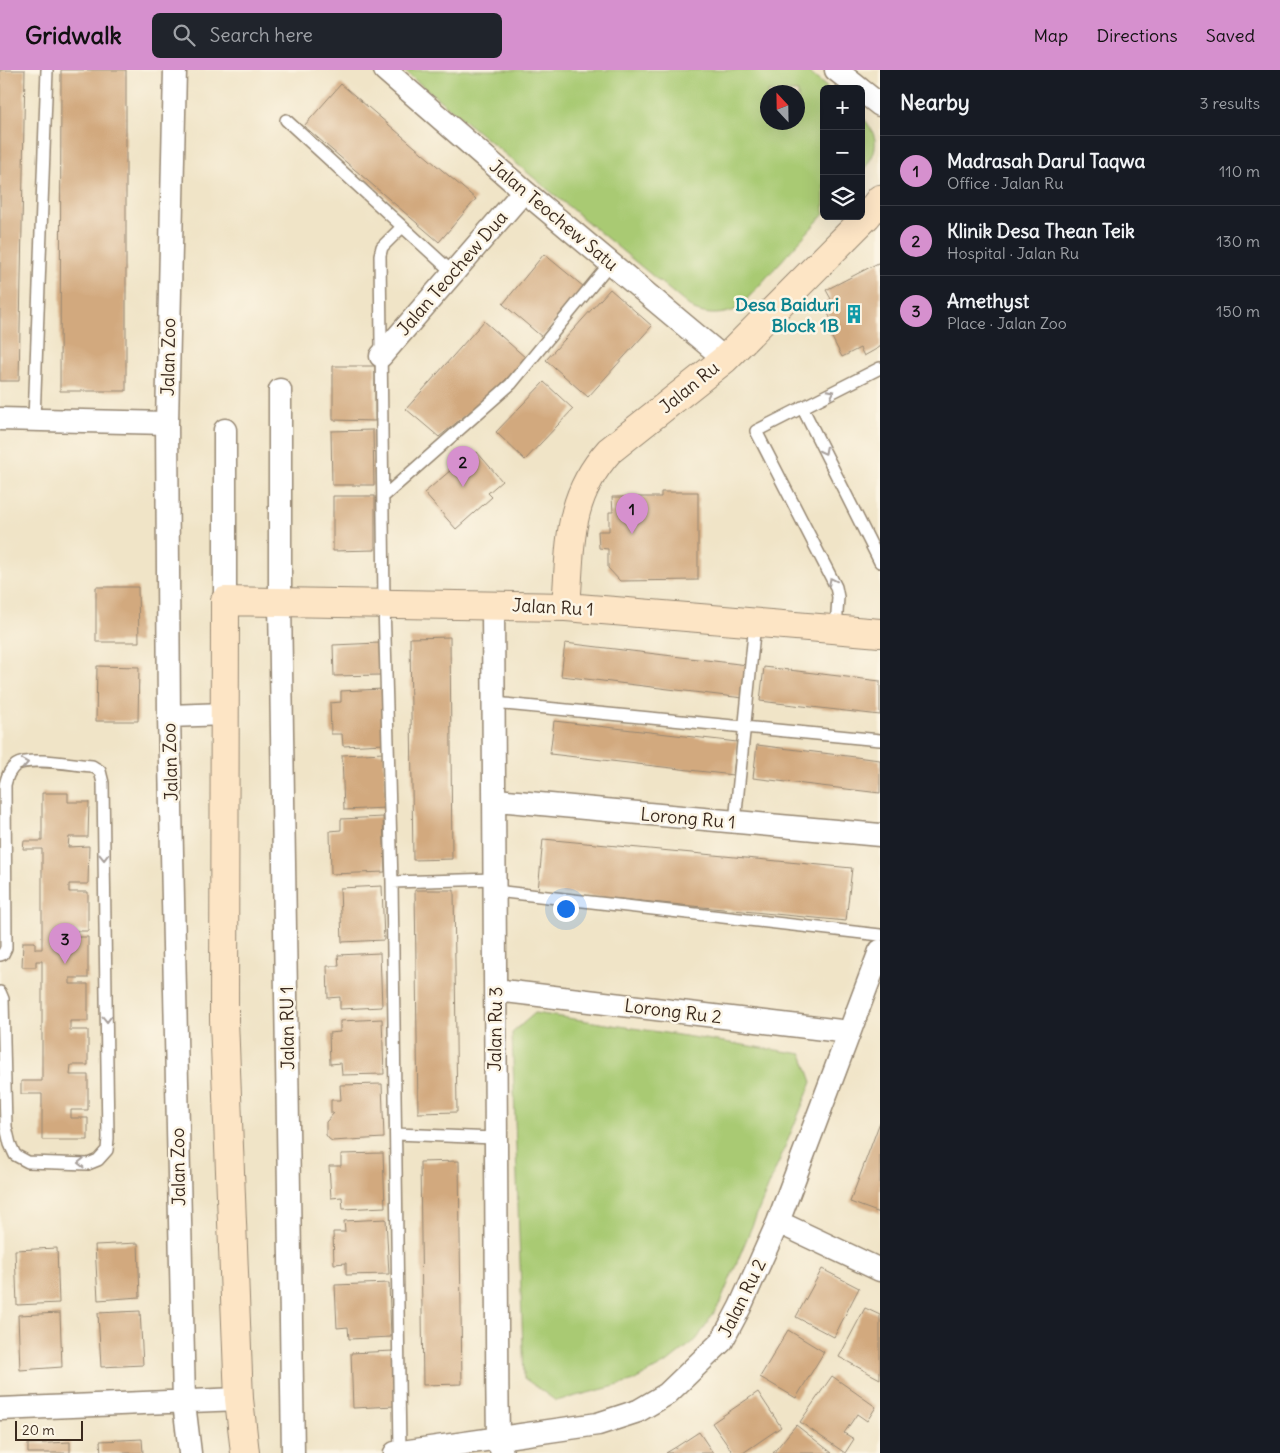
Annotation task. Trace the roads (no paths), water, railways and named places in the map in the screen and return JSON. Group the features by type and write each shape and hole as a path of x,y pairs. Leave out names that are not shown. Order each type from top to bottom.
{"street":[{"name":"Jalan Zoo","path":"175,70 167,423 169,716 184,1403 190,1453"},
{"name":"Jalan Teochew Satu","path":"385,70 524,191 725,358"},
{"path":"836,70 855,85"},
{"path":"865,93 880,105"},
{"name":"Jalan Teochew Dua","path":"381,356 524,191"},
{"name":"Jalan Ru","path":"566,607 573,515 582,490 595,467 609,451 725,358 867,216 880,200"},
{"name":"Jalan RU 1","path":"280,390 280,602 293,1453"},
{"path":"0,419 167,423"},
{"path":"225,430 224,1020 239,1399 245,1453"},
{"name":"Jalan Ru 1","path":"225,601 493,604 566,607 755,621 880,633"},
{"name":"Jalan Ru 3","path":"493,604 496,800 494,1138 500,1446"},
{"path":"169,716 226,714"},
{"name":"Lorong Ru 1","path":"496,800 880,835"},
{"name":"Jalan Ru 2","path":"397,1453 500,1446 598,1424 638,1411 667,1394 722,1341 740,1307 778,1222 880,951"},
{"name":"Lorong Ru 2","path":"496,990 849,1032"},
{"path":"778,1222 880,1270"},
{"path":"0,1409 184,1403 239,1399"}],"lane":[{"path":"34,420 47,70"},
{"path":"286,120 452,272"},
{"path":"397,1453 396,1134 392,882 384,604 380,255 382,246 402,226"},
{"path":"383,497 511,384 611,262"},
{"path":"836,629 838,597 836,587 756,431 880,368"},
{"path":"802,408 880,562"},
{"path":"735,822 755,621"},
{"path":"494,703 880,740"},
{"path":"0,955 6,948 5,785 9,772 17,764 28,761 92,766 100,771 103,783 104,812 108,1138 107,1150 98,1160 88,1164 28,1162 15,1155 6,1128 3,999 0,992"},
{"path":"392,882 495,885 880,935"},
{"path":"396,1134 494,1138"}],"place":[{"name":"Desa Baiduri Block 1B","path":"854,314"},
{"name":"Klinik Desa Thean Teik","path":"463,487"},
{"name":"Madrasah Darul Taqwa","path":"632,534"},
{"name":"Amethyst","path":"65,964"}]}
